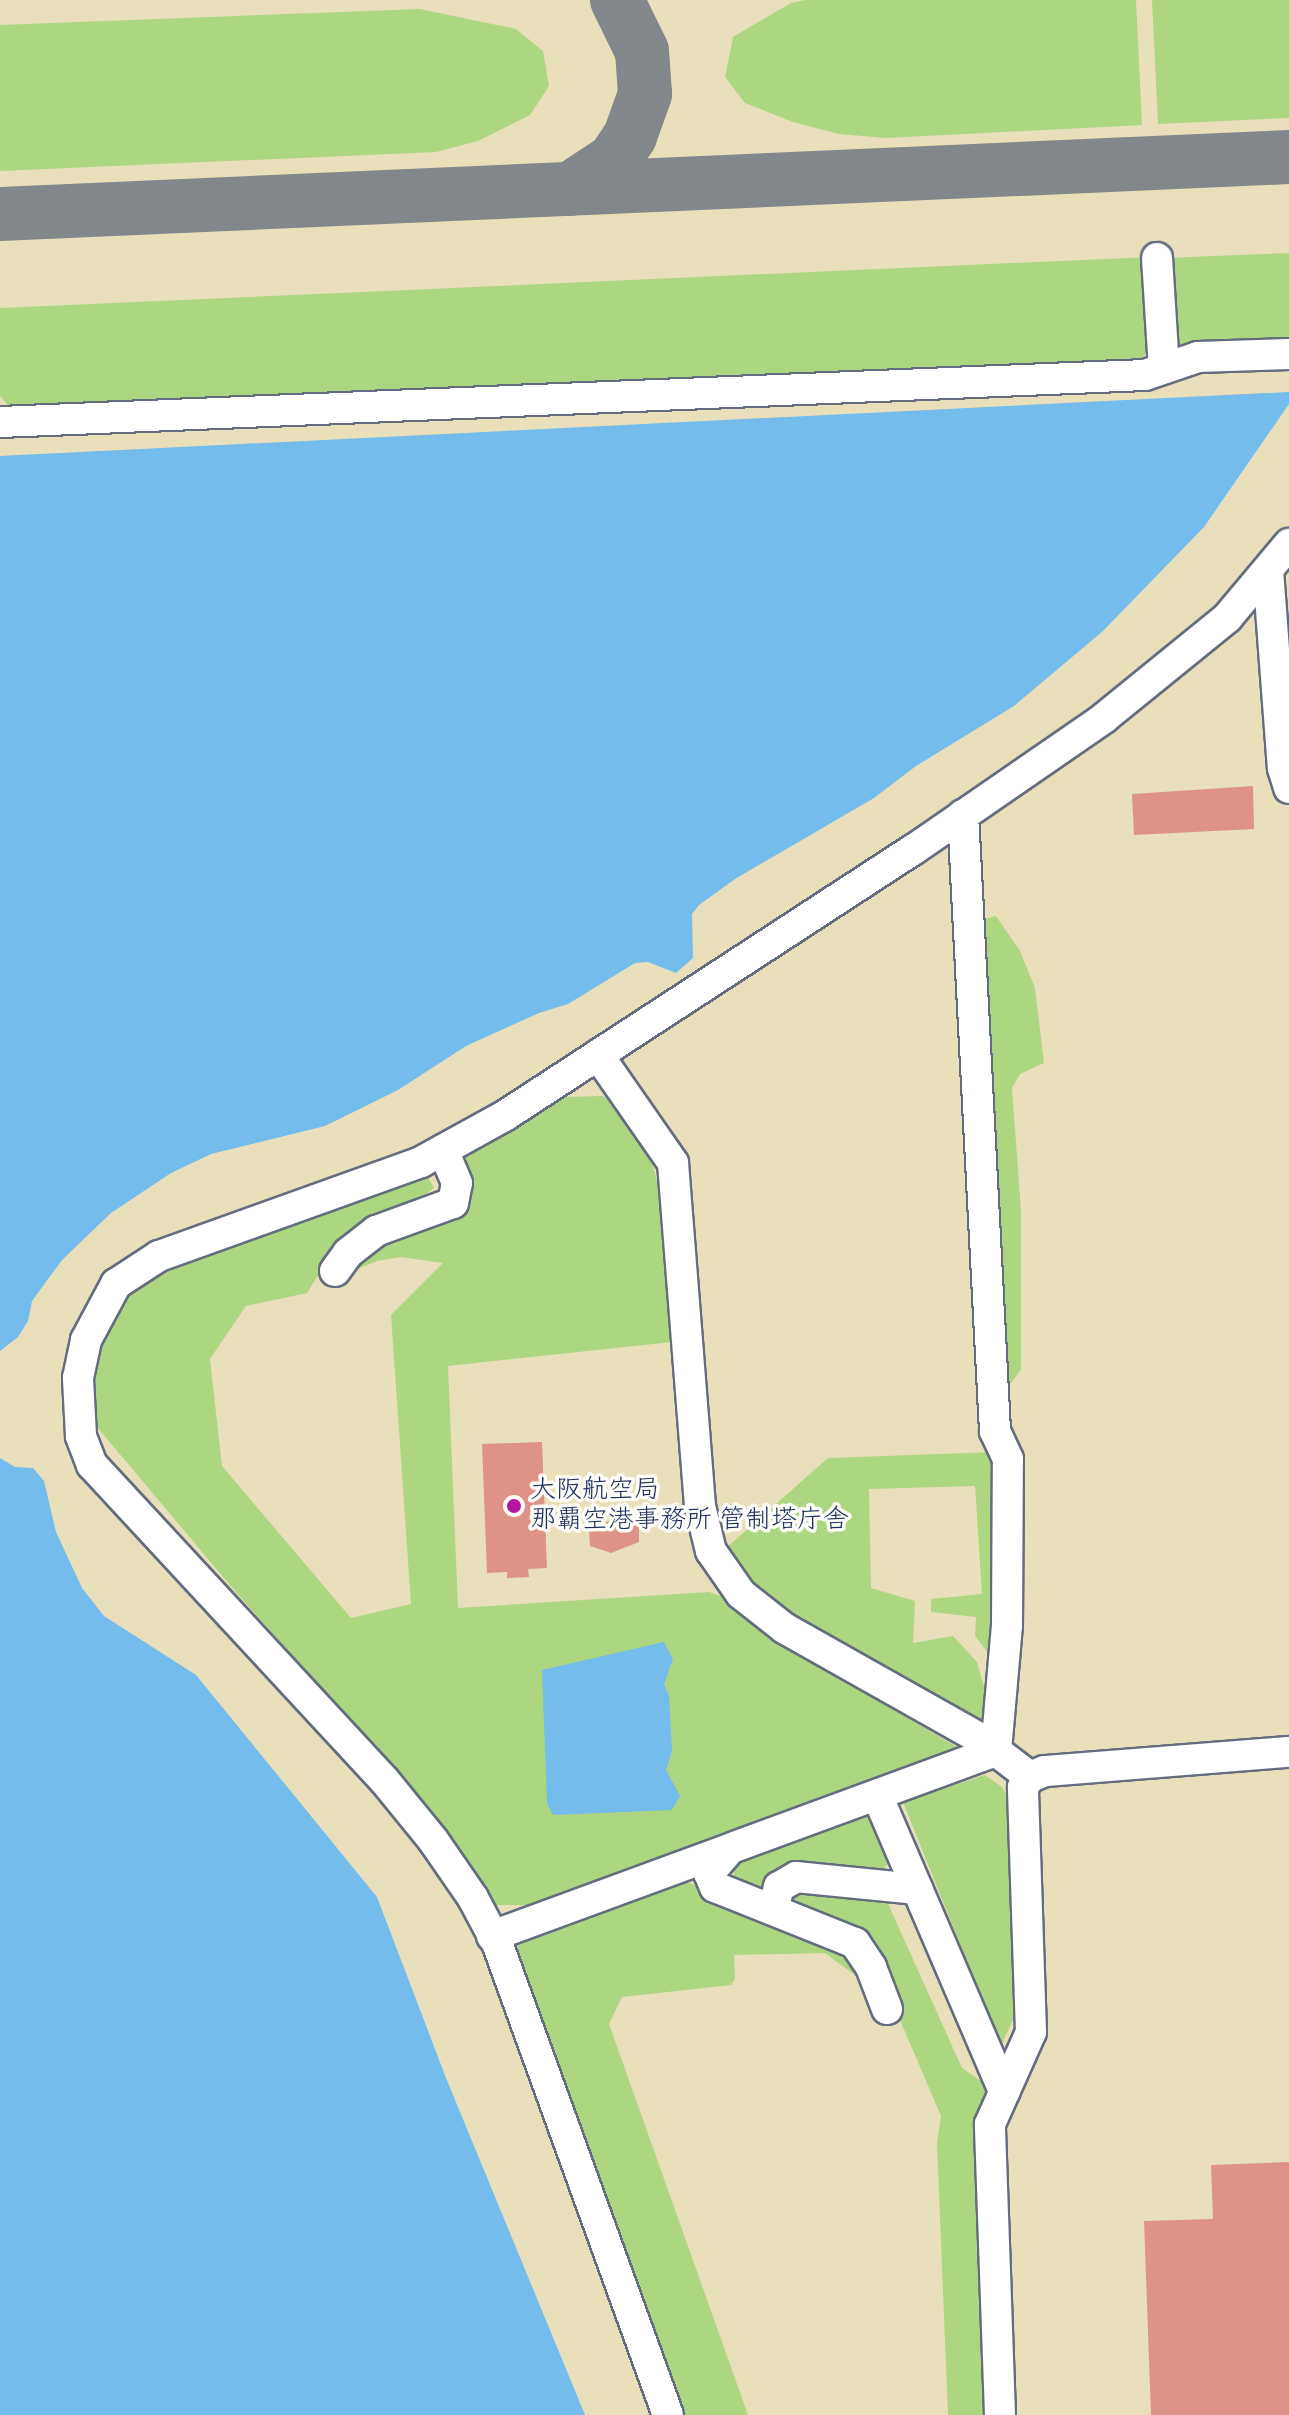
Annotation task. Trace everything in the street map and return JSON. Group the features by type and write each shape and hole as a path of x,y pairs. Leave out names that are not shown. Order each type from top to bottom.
{"lane":[{"path":"1157,258 1164,368"},
{"path":"0,422 1129,376 1198,357 1289,354"},
{"path":"668,2415 492,1936 473,1898 433,1840 384,1780 92,1465 81,1436 78,1378 86,1340 116,1284 159,1256 393,1172 443,1150 506,1115 963,815 1104,718 1227,618 1289,544"},
{"path":"1268,570 1283,768 1289,788"},
{"path":"963,815 995,1431 1008,1459 1007,1626 996,1751"},
{"path":"598,1055 673,1163 700,1506 711,1551 741,1594 784,1628 979,1738 1030,1777"},
{"path":"335,1271 348,1253 376,1231 453,1203 457,1183 443,1150"},
{"path":"492,1936 996,1751"},
{"path":"1000,2415 990,2124 1031,2032 1023,1787 1030,1777 1060,1770 1289,1752"},
{"path":"877,1795 1004,2092"},
{"path":"730,1849 709,1873 715,1887 855,1943 871,1967 887,2009"},
{"path":"773,1909 779,1887 796,1877 917,1889"}],"green space":[{"path":"805,0 1136,0 1142,125 886,138 839,134 793,122 745,103 725,77 733,37 791,3"},
{"path":"1152,0 1289,0 1289,118 1158,124"},
{"path":"420,9 516,29 543,51 549,86 530,115 478,141 436,152 0,171 0,25"},
{"path":"1289,253 1289,345 1181,352 1171,336 1165,258"},
{"path":"1150,257 1151,334 1146,354 1134,364 13,411 0,396 0,308"},
{"path":"996,916 1020,951 1035,988 1044,1063 1020,1074 1012,1088 1021,1211 1021,1370 1006,1389 984,919"},
{"path":"603,1096 622,1110 650,1156 663,1200 672,1342 448,1366 458,1608 709,1592 730,1599 753,1623 781,1644 969,1754 538,1905 489,1905 412,1789 235,1591 97,1427 91,1386 101,1328 129,1292 166,1264 426,1173 434,1188 410,1205 343,1236 307,1293 246,1306 210,1359 222,1466 351,1618 411,1604 391,1315 443,1263 401,1257 377,1261 355,1270 354,1256 445,1219 466,1151 564,1097"},
{"path":"996,1452 993,1659 975,1636 976,1617 931,1612 931,1599 982,1594 975,1486 869,1489 871,1588 915,1601 913,1643 953,1636 977,1662 991,1711 987,1729 771,1607 725,1549 828,1458"},
{"path":"985,1775 1002,1787 1011,1803 1016,2013 1001,2046 903,1802"},
{"path":"865,1811 874,1818 892,1860 879,1872 775,1869 766,1888 745,1887 734,1877 735,1859"},
{"path":"679,1879 846,1944 866,1983 825,1953 734,1955 735,1979 731,1985 622,1997 609,2024 748,2415 683,2415 513,1963 519,1942"},
{"path":"805,1891 885,1897 962,2068 988,2086 974,2144 985,2415 948,2415 937,2143 941,2116 865,1938 793,1903 792,1896"}],"water":[{"path":"1289,392 1289,404 1204,527 1103,631 1014,706 916,766 874,798 735,879 699,905 692,914 693,958 676,973 648,962 635,963 568,1004 539,1013 466,1046 398,1090 325,1126 211,1154 171,1173 111,1213 62,1260 32,1301 28,1321 18,1337 0,1351 0,456"},
{"path":"0,1458 15,1467 33,1468 44,1481 56,1532 82,1588 104,1616 196,1675 377,1897 446,2078 585,2415 0,2415"},
{"path":"664,1642 673,1659 664,1684 669,1696 672,1751 666,1770 680,1796 672,1810 553,1815 547,1803 542,1670"}],"building":[{"path":"1253,786 1254,829 1134,835 1132,794"},
{"name":"大阪航空局 那覇空港事務所 管制塔庁舎","path":"542,1442 547,1568 528,1569 529,1577 507,1578 507,1572 487,1573 482,1444"},
{"path":"614,1519 639,1527 639,1542 611,1553 590,1546 589,1530"},
{"path":"1289,2162 1289,2415 1151,2415 1144,2221 1213,2219 1211,2165"}],"taxiway":[{"path":"570,189 614,160 630,136 645,94 642,51 617,0"},
{"path":"0,214 1289,157"}],"place":[{"name":"大阪航空局 那覇空港事務所 管制塔庁舎","path":"514,1506"}]}
